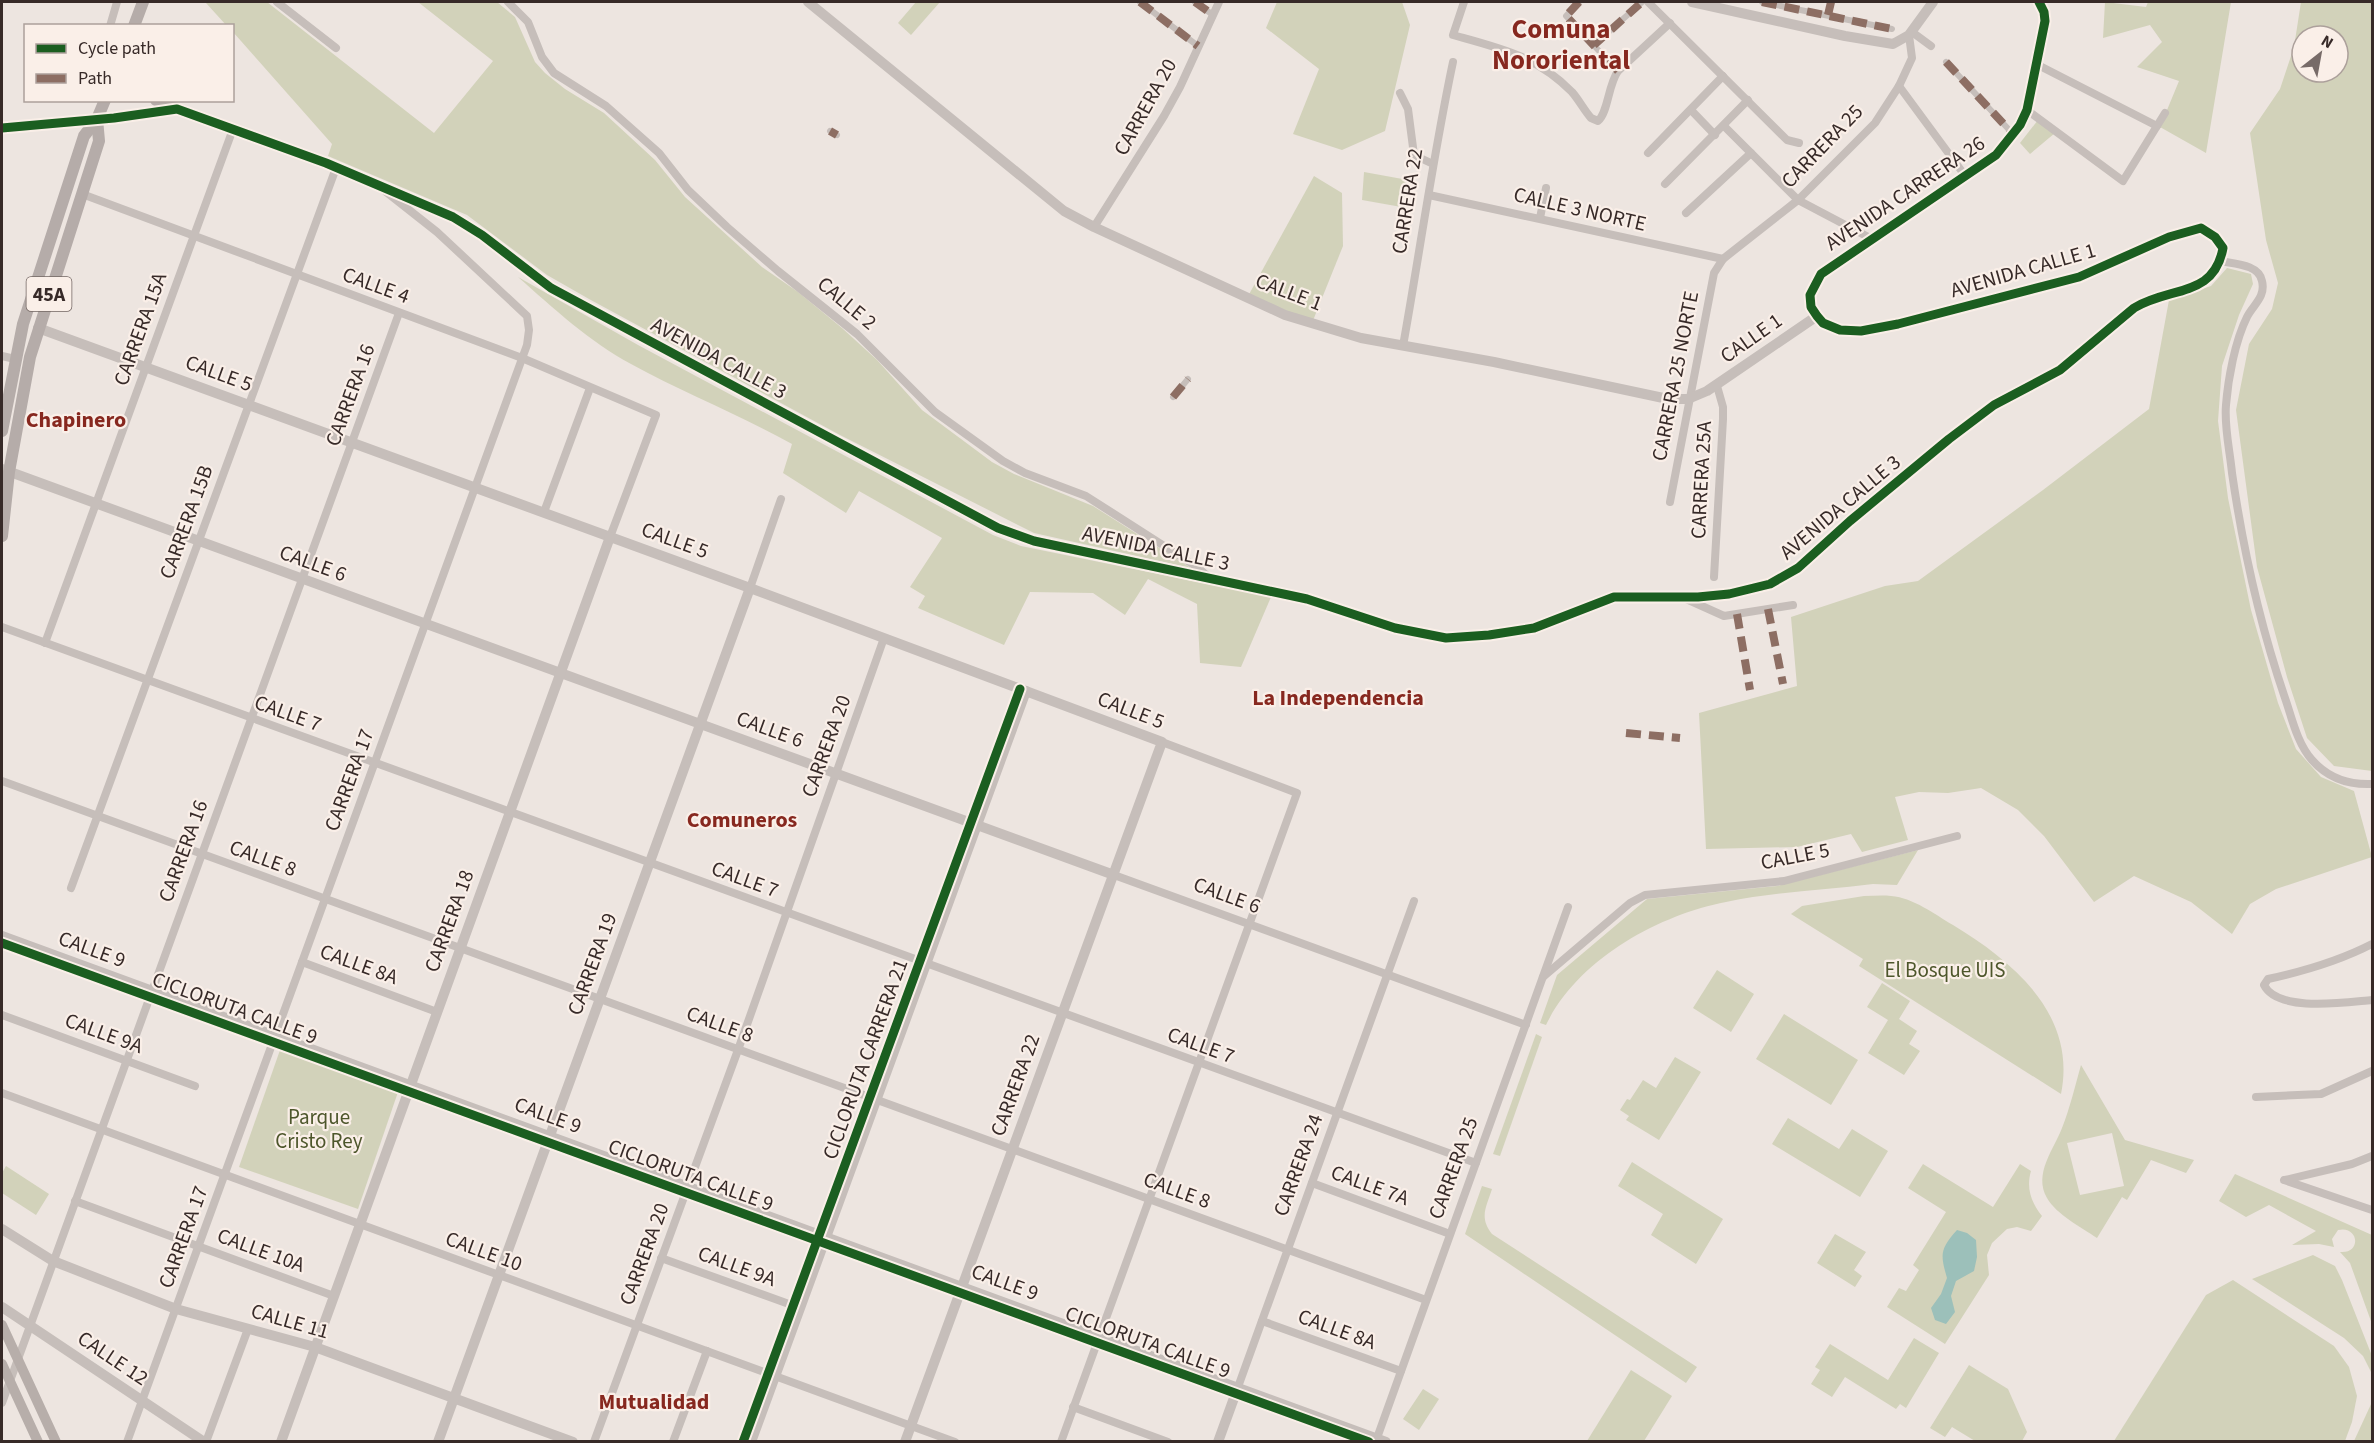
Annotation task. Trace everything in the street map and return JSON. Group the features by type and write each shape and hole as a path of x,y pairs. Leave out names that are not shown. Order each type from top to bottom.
{"main road":[{"path":"135,24 143,2"},
{"name":"45A","path":"2,431 27,309 81,143 97,119 104,102"},
{"path":"161,102 177,109"},
{"name":"45A","path":"2,536 5,470 25,378 38,328 99,141 97,119"},
{"path":"2,1325 57,1442"},
{"path":"2,1364 38,1442"}],"street":[{"path":"111,24 117,2"},
{"path":"277,2 336,48"},
{"name":"CALLE 2","path":"508,2 528,22 542,57 554,73 606,106 651,145 688,190 727,227 778,271 858,334 935,412 1003,461 1025,473 1097,502 1197,567 1210,578"},
{"name":"CALLE 1","path":"808,2 965,128 1051,201 1094,227 1285,315 1361,338 1494,362 1668,399 1688,399 1717,386 1817,316"},
{"path":"1140,2 1198,46"},
{"path":"1195,2 1213,15"},
{"name":"CARRERA 20","path":"1094,227 1164,116 1219,2"},
{"path":"1464,2 1453,35 1533,61 1563,84 1591,118 1598,121 1603,116 1611,81 1618,71 1670,23"},
{"path":"1579,2 1566,16 1618,71"},
{"path":"1594,45 1642,2"},
{"path":"1648,2 1787,140 1799,143"},
{"path":"1692,2 1878,43 1893,44 1910,34 1933,2"},
{"path":"1765,2 1892,29"},
{"path":"1828,15 1831,2"},
{"name":"AVENIDA CARRERA 26","path":"1817,316 1811,307 1810,295 1821,274 1966,177 1996,155 2013,134 2027,110 2045,21 2039,2"},
{"path":"1910,34 1931,46"},
{"name":"CARRERA 25","path":"1723,259 1798,200 1875,123 1899,86 1912,58 1910,34"},
{"name":"CARRERA 22","path":"1403,346 1433,164 1454,62"},
{"path":"1946,62 2013,134"},
{"path":"2036,64 2157,126"},
{"path":"1648,153 1723,76"},
{"path":"1899,86 1966,177"},
{"path":"1400,93 1408,109 1414,155 1433,164"},
{"path":"1665,184 1748,100"},
{"name":"AVENIDA CALLE 3","path":"97,119 177,109 336,168 461,222 551,288 998,528 1034,541 1307,599 1395,628 1446,638 1489,635 1534,628 1614,597 1729,594 1756,589 1779,580 1798,568 1850,521 1994,405 2060,370 2134,308 2147,300 2201,285 2217,269 2220,261"},
{"path":"1691,110 1715,135"},
{"path":"2027,110 2123,181 2165,113"},
{"path":"2,128 97,119"},
{"path":"1724,126 1798,200 1872,239"},
{"name":"CARRERA 15A","path":"45,643 233,129"},
{"path":"830,130 837,135"},
{"path":"1686,213 1751,153"},
{"name":"CARRERA 15B","path":"71,888 336,168"},
{"name":"CARRERA 17","path":"128,1442 522,358 529,330 526,316 437,232 378,185"},
{"path":"1540,218 1546,188"},
{"name":"CALLE 4","path":"82,194 522,358 656,415"},
{"name":"CALLE 3 NORTE","path":"1429,195 1723,259"},
{"name":"AVENIDA CALLE 1","path":"1817,316 1830,326 1852,332 1898,324 2079,277 2169,237 2201,228 2215,237 2223,248 2220,261"},
{"name":"CARRERA 25 NORTE","path":"1670,502 1712,279 1723,259"},
{"path":"2220,261 2248,267 2256,271 2262,279 2263,290 2258,302 2247,316 2232,367 2226,421 2238,518 2274,664 2299,738 2311,759 2327,773 2354,784 2373,784"},
{"name":"CARRERA 16","path":"2,1402 399,313"},
{"name":"CALLE 5","path":"38,328 750,588 1297,793 1249,924"},
{"path":"2,356 15,359"},
{"path":"1173,397 1188,379"},
{"name":"CARRERA 25A","path":"1714,577 1723,419 1723,407 1717,386"},
{"path":"544,512 590,388"},
{"name":"CARRERA 18","path":"281,1442 656,415"},
{"name":"CALLE 6","path":"5,470 1526,1025"},
{"name":"CARRERA 19","path":"438,1442 781,499"},
{"path":"1681,597 1724,616 1793,606"},
{"name":"CALLE 7","path":"2,627 1476,1163"},
{"name":"CARRERA 20","path":"594,1442 738,1050 884,638"},
{"path":"751,1442 1026,691"},
{"name":"CARRERA 22","path":"905,1442 1162,742"},
{"name":"CALLE 8","path":"2,781 1426,1300"},
{"name":"CALLE 5","path":"1543,977 1637,898 1653,893 1784,881 1957,836"},
{"name":"CARRERA 24","path":"1218,1442 1414,901"},
{"name":"CARRERA 25","path":"1379,1440 1426,1300 1568,907"},
{"path":"1061,1442 1249,924"},
{"name":"CALLE 9","path":"2,936 1379,1440"},
{"path":"2373,944 2306,971 2268,979 2264,985 2273,996 2315,1004 2373,1000"},
{"name":"CALLE 8A","path":"302,962 437,1012"},
{"name":"CALLE 9A","path":"2,1015 195,1086"},
{"path":"2256,1097 2321,1094 2373,1071"},
{"name":"CALLE 10","path":"2,1093 955,1442"},
{"path":"2373,1156 2352,1164 2284,1180 2373,1210"},
{"name":"CALLE 7A","path":"1312,1183 1450,1234"},
{"name":"CALLE 10A","path":"75,1201 334,1296"},
{"name":"CALLE 11","path":"2,1230 53,1261 176,1309 315,1347 573,1442"},
{"name":"CALLE 9A","path":"661,1258 800,1308"},
{"name":"CALLE 12","path":"2,1306 205,1442"},
{"name":"CALLE 8A","path":"1262,1321 1401,1371"},
{"path":"205,1442 248,1329"},
{"path":"673,1442 707,1351"},
{"path":"1073,1407 1168,1442"}],"green space":[{"path":"202,2 267,2 434,133 493,61 418,2 497,2 515,17 535,62 545,73 565,89 604,113 655,160 685,197 762,267 798,292 842,328 877,360 922,410 992,462 1014,474 1093,506 1191,568 1034,533 840,435 589,299 547,275 467,215 328,156 332,144 234,33 234,24 225,24 206,3"},
{"path":"916,2 940,2 911,35 898,23"},
{"path":"1277,2 1402,2 1410,25 1385,131 1342,150 1293,134 1319,69 1266,28"},
{"path":"2105,2 2146,7 2148,2 2231,2 2206,153 2160,127 2179,81 2137,67 2162,42 2150,25 2103,38"},
{"path":"2301,2 2372,2 2372,771 2334,766 2307,738 2287,677 2257,567 2236,410 2249,344 2272,309 2278,283 2266,240 2250,133 2280,89 2290,59 2290,84 2350,84 2350,24 2298,24"},
{"path":"2038,120 2055,133 2030,154 2020,143"},
{"path":"1364,172 1408,180 1407,208 1362,200"},
{"path":"1314,176 1342,193 1343,246 1312,323 1247,298"},
{"path":"2227,268 2251,274 2253,284 2239,315 2222,366 2218,421 2228,498 2251,610 2278,703 2296,749 2321,777 2354,791 2372,857 2276,889 2250,904 2232,934 2191,902 2134,876 2094,902 2044,836 2018,810 1981,788 1948,793 1919,792 1895,797 1908,840 1862,852 1851,834 1797,847 1706,849 1699,713 1797,686 1791,617 1885,586 1918,581 2149,409 2169,300 2211,286"},
{"path":"518,277 638,345 993,535 1021,546 1271,597 1241,667 1200,663 1197,604 1148,579 1125,615 1093,593 1030,592 1004,645 918,608 925,596 910,587 942,538 859,491 846,513 783,473 792,444 651,375 616,355 572,324"},
{"path":"1918,850 1897,885 1873,884 1781,893 1726,902 1700,908 1647,929 1599,961 1578,980 1560,1002 1546,1025 1540,1023 1557,975 1647,899 1777,886"},
{"name":"El Bosque UIS","path":"1864,896 1899,897 1916,903 1976,940 2018,974 2036,994 2050,1016 2059,1039 2063,1066 2061,1094 1859,966 1863,959 1791,914 1802,906"},
{"path":"1717,970 1754,994 1731,1032 1693,1008"},
{"path":"1882,983 1910,1001 1899,1019 1917,1031 1909,1044 1920,1051 1904,1075 1868,1053 1888,1020 1867,1007"},
{"path":"1784,1014 1858,1060 1831,1105 1756,1059"},
{"path":"1536,1034 1542,1037 1500,1156 1493,1154"},
{"name":"Parque Cristo Rey","path":"280,1050 398,1092 358,1209 239,1167"},
{"path":"1675,1057 1701,1072 1659,1140 1626,1120 1629,1116 1620,1110 1627,1099 1630,1100 1643,1080 1656,1088"},
{"path":"2081,1065 2125,1140 2194,1160 2186,1173 2151,1160 2127,1200 2122,1197 2097,1238 2051,1204 2043,1189 2042,1180 2046,1162 2065,1120","holes":["2112,1133 2124,1186 2080,1195 2067,1143"]},
{"path":"1788,1118 1839,1149 1852,1129 1888,1151 1860,1197 1772,1144"},
{"path":"1632,1162 1723,1219 1696,1264 1651,1235 1663,1214 1618,1186"},
{"path":"1923,1164 1993,1207 2020,1164 2031,1171 2030,1195 2042,1216 2031,1231 2017,1227 2007,1229 1992,1243 1987,1255 1989,1275 1945,1344 1887,1307 1899,1288 1906,1291 1919,1270 1913,1265 1946,1212 1908,1188"},
{"path":"6,1166 49,1194 36,1215 2,1193 2,1173"},
{"path":"2235,1174 2372,1235 2372,1324 2350,1263 2340,1252 2352,1249 2355,1245 2354,1235 2345,1230 2338,1230 2332,1239 2334,1247 2319,1244 2292,1245 2316,1231 2269,1205 2246,1217 2219,1201"},
{"path":"1482,1186 1492,1189 1485,1217 1492,1234 1697,1367 1686,1383 1465,1234"},
{"path":"1835,1234 1866,1252 1854,1270 1862,1276 1855,1287 1817,1263"},
{"path":"2313,1255 2335,1266 2342,1280 2372,1356 2372,1374 2363,1356 2344,1338 2252,1279"},
{"path":"2233,1280 2334,1346 2349,1367 2357,1396 2352,1422 2345,1441 2114,1441 2206,1295"},
{"path":"1914,1338 1939,1353 1906,1408 1900,1404 1896,1409 1845,1377 1832,1397 1811,1384 1820,1370 1815,1367 1830,1344 1888,1380"},
{"path":"1969,1365 2008,1389 2027,1432 2022,1441 1975,1441 1952,1427 1945,1437 1930,1428"},
{"path":"1631,1370 1672,1396 1644,1441 1587,1441"},
{"path":"1423,1389 1439,1399 1419,1430 1403,1419"},
{"path":"2372,1402 2372,1441 2354,1441"}],"water":[{"path":"1957,1230 1967,1233 1976,1240 1977,1257 1974,1271 1956,1281 1951,1296 1955,1312 1946,1324 1935,1320 1931,1308 1941,1294 1947,1278 1943,1252 1947,1242"}],"marked path":[{"path":"1140,2 1198,46"},
{"path":"1195,2 1213,15"},
{"path":"1579,2 1566,16 1618,71"},
{"path":"1594,45 1642,2"},
{"path":"1762,2 1892,29"},
{"path":"1828,15 1831,2"},
{"path":"1946,62 2013,134"},
{"path":"830,131 837,135"},
{"path":"1173,397 1188,379"},
{"path":"1768,609 1783,684"},
{"path":"1737,614 1750,690"},
{"path":"1626,733 1680,738"}],"cycle path":[{"path":"2,128 114,118 177,109 326,163 453,217 482,235 551,288 998,528 1034,541 1307,599 1395,628 1446,638 1489,635 1534,628 1614,597 1698,597 1729,594 1770,584 1798,568 1850,521 1994,405 2060,370 2134,308 2189,288 2210,275 2218,264 2223,248 2215,237 2201,228 2169,237 2079,277 1898,324 1861,331 1840,330 1823,323 1811,307 1810,295 1821,274 1996,155 2020,125 2027,110 2045,21 2039,2"},
{"name":"CICLORUTA CARRERA 21","path":"743,1442 1020,689"},
{"name":"CICLORUTA CALLE 9","path":"2,943 1369,1442"}],"district":[{"name":"Comuna Nororiental","path":"1561,44"},
{"name":"Chapinero","path":"76,419"},
{"name":"La Independencia","path":"1338,697"},
{"name":"Comuneros","path":"742,819"},
{"name":"Mutualidad","path":"654,1401"}]}
